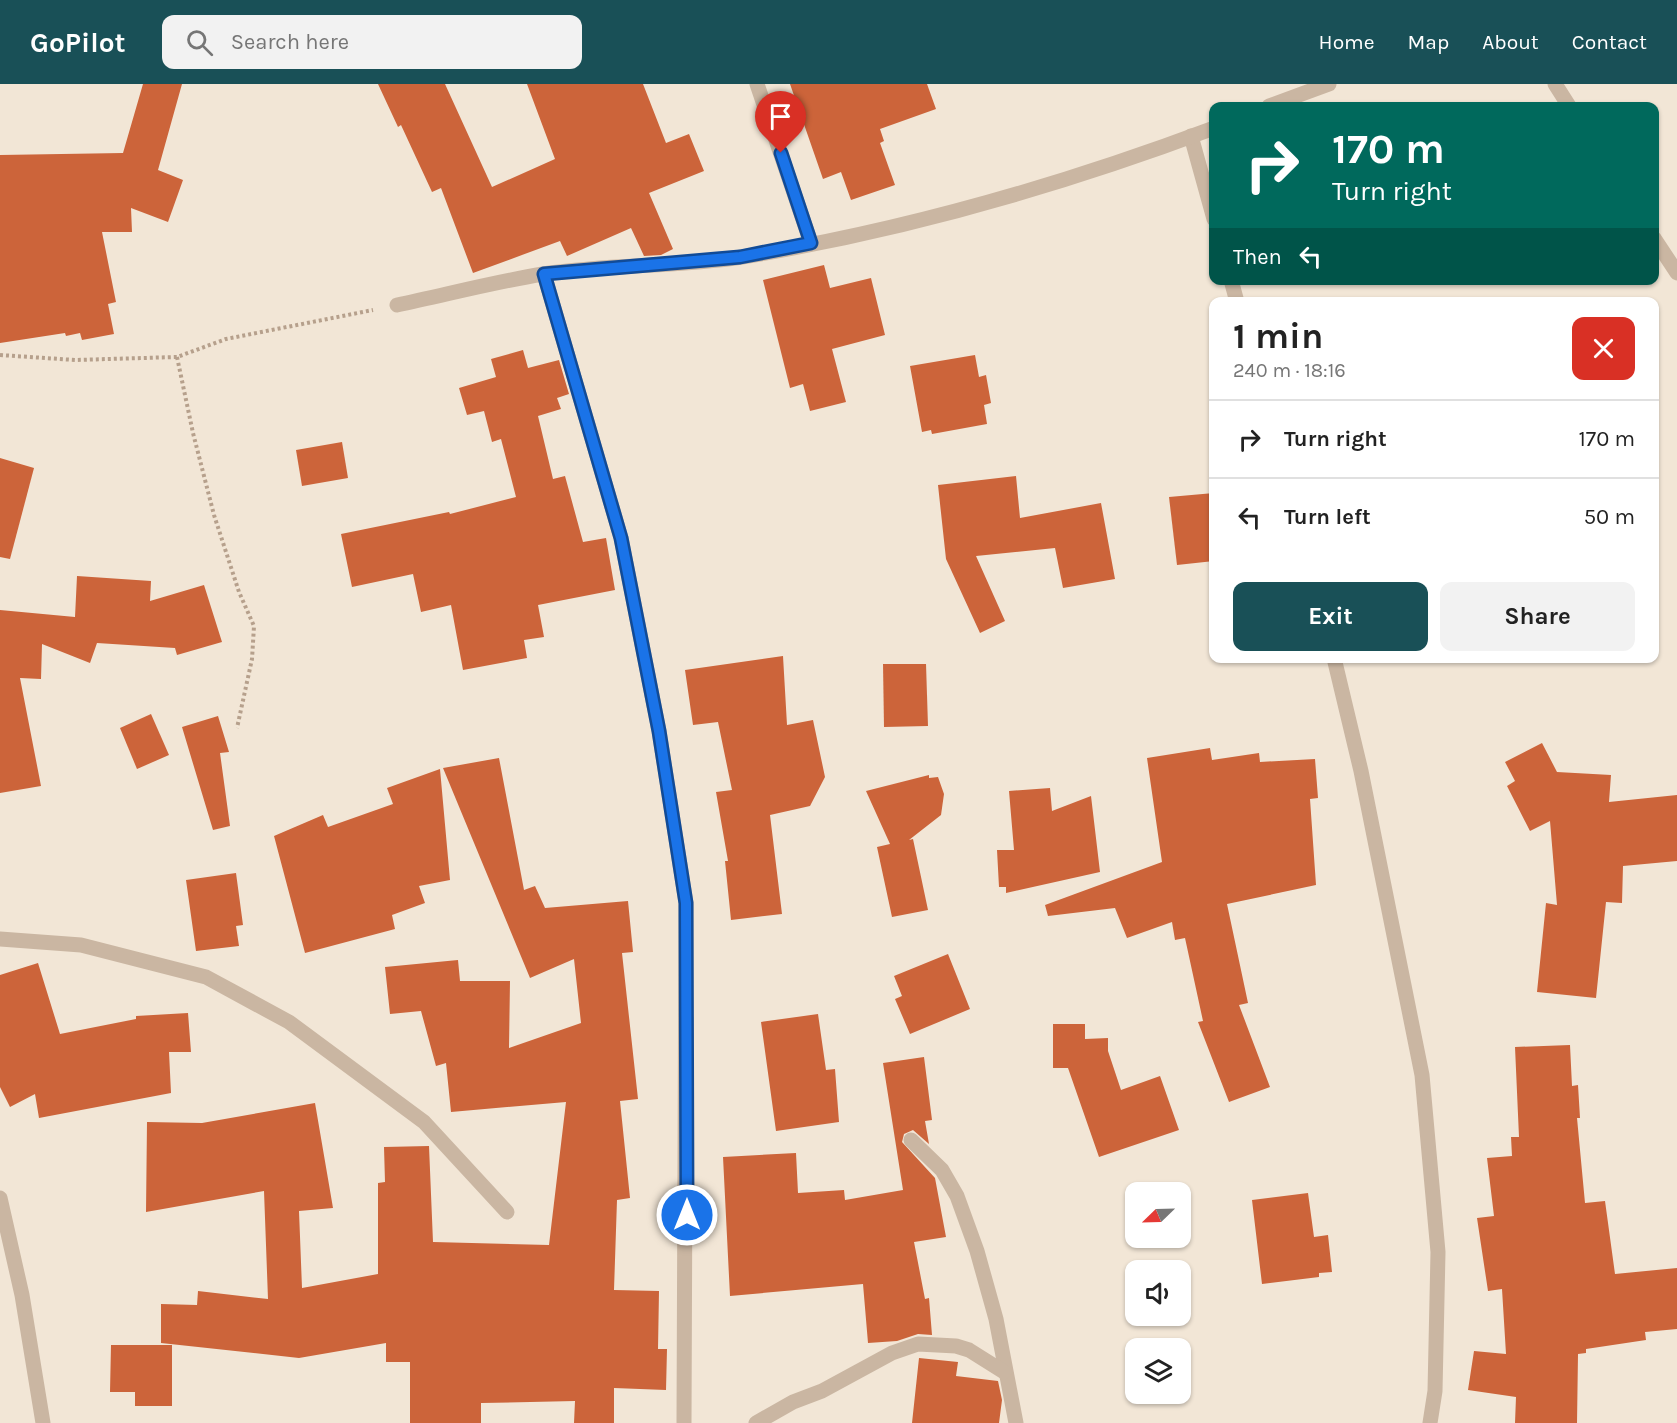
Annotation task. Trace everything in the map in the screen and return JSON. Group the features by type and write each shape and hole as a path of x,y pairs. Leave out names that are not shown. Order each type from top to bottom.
{"street":[{"path":"757,84 811,243"},
{"path":"1280,102 1329,84"},
{"path":"1555,84 1566,102"},
{"path":"397,305 544,274 740,257 932,217 1103,167 1209,130"},
{"path":"1191,136 1209,201"},
{"path":"1659,246 1677,273"},
{"path":"544,274 621,538 659,731 686,903 684,1423"},
{"path":"1335,663 1361,771 1422,1075 1438,1252 1435,1391 1430,1423"},
{"path":"0,939 81,945 206,977 289,1022 424,1122 507,1212"},
{"path":"911,1140 942,1170 957,1196 977,1251 996,1319 1004,1372 1016,1423"},
{"path":"0,1198 22,1296 43,1423"},
{"path":"756,1423 892,1353 918,1344 956,1346 969,1350 1004,1372"}],"path":[{"path":"0,355 75,360 177,357 226,339 397,305"},
{"path":"177,357 214,515 239,592 254,626 252,659 237,728"}],"building":[{"path":"143,84 182,84 158,170 183,180 168,222 131,208 132,232 102,232 116,302 108,304 114,334 82,340 80,333 66,336 65,333 0,343 0,155 123,153"},
{"path":"378,84 445,84 492,187 555,159 527,84 643,84 666,143 689,134 704,171 649,193 673,249 661,255 644,256 631,228 567,256 560,241 473,273 441,188 432,192 401,125 398,127"},
{"path":"790,84 927,84 936,109 880,129 884,141 880,143 895,185 851,200 841,172 823,179"},
{"path":"824,265 830,288 871,278 885,335 832,349 846,402 810,411 803,384 790,388 763,280"},
{"path":"523,350 528,368 559,360 569,394 557,398 561,409 538,416 553,479 565,476 583,542 606,538 615,590 538,605 544,637 524,640 527,658 463,670 451,605 421,612 413,574 352,587 341,534 449,512 450,514 516,497 501,439 492,442 484,411 467,415 459,388 496,377 491,359"},
{"path":"975,355 979,377 986,375 991,403 984,405 987,424 932,434 931,430 922,432 910,366"},
{"path":"342,442 348,478 302,486 296,450"},
{"path":"0,458 34,468 10,559 0,557"},
{"path":"1016,476 1020,518 1101,503 1115,579 1063,588 1055,548 976,556 1005,621 980,633 946,559 938,485"},
{"path":"1209,493 1209,562 1177,565 1169,497"},
{"path":"77,576 151,581 150,601 204,585 222,642 177,655 175,648 97,643 90,663 42,644 41,679 20,678 41,786 0,793 0,610 75,617"},
{"path":"783,656 787,725 813,720 825,777 810,806 770,815 782,914 731,920 725,861 728,861 716,792 732,790 718,722 693,725 685,670"},
{"path":"883,664 926,664 928,726 884,727"},
{"path":"151,714 169,755 137,769 120,728"},
{"path":"218,716 229,752 220,753 230,826 213,830 182,727"},
{"path":"1542,743 1557,772 1611,775 1609,802 1677,795 1677,861 1623,866 1622,903 1606,902 1596,998 1537,992 1546,903 1557,905 1550,821 1530,831 1507,786 1515,781 1505,762"},
{"path":"1210,748 1212,760 1259,753 1260,762 1315,759 1318,798 1310,799 1316,885 1227,904 1248,1003 1239,1005 1270,1087 1229,1102 1198,1022 1203,1021 1185,938 1175,940 1172,922 1127,938 1115,908 1048,916 1045,905 1162,862 1147,758"},
{"path":"499,758 524,890 535,886 545,908 628,901 633,952 622,953 638,1099 620,1101 630,1198 617,1200 614,1290 659,1291 658,1349 667,1349 666,1390 614,1388 614,1423 574,1423 575,1401 481,1403 481,1423 410,1423 410,1362 386,1362 386,1343 299,1358 161,1343 161,1304 197,1305 198,1291 268,1299 264,1191 146,1212 147,1122 202,1123 315,1103 333,1208 299,1211 302,1288 378,1274 378,1183 385,1182 384,1147 429,1146 433,1242 549,1245 566,1102 451,1112 446,1063 436,1066 421,1011 390,1014 385,967 458,960 460,981 510,981 509,1048 581,1023 574,959 530,978 443,768"},
{"path":"440,769 450,880 419,886 425,903 392,915 395,929 305,953 274,836 323,815 328,827 393,804 387,788"},
{"path":"929,775 929,778 938,777 944,794 941,815 909,840 913,839 928,910 892,917 877,847 890,844 866,791"},
{"path":"1050,788 1052,811 1091,796 1100,872 1006,893 1006,887 999,887 997,850 1014,850 1009,791"},
{"path":"236,873 243,925 236,926 239,946 196,951 186,880"},
{"path":"948,954 970,1009 910,1034 895,999 902,996 894,976"},
{"path":"38,963 60,1034 136,1019 136,1016 188,1013 191,1052 169,1052 171,1093 39,1118 35,1094 10,1107 0,1087 0,975"},
{"path":"818,1014 826,1070 835,1069 839,1122 776,1131 761,1022"},
{"path":"1053,1024 1085,1024 1085,1039 1108,1038 1108,1051 1121,1090 1160,1076 1179,1130 1099,1157 1068,1068 1053,1068"},
{"path":"1570,1045 1572,1086 1578,1085 1580,1118 1577,1118 1585,1203 1605,1201 1615,1274 1677,1268 1677,1329 1645,1332 1646,1340 1586,1349 1586,1353 1578,1354 1577,1423 1515,1423 1516,1397 1468,1390 1474,1351 1506,1354 1502,1289 1488,1291 1477,1218 1494,1216 1487,1158 1512,1156 1511,1137 1519,1137 1515,1047"},
{"path":"924,1057 932,1120 925,1121 929,1144 913,1130 904,1134 902,1142 935,1178 946,1237 914,1242 925,1299 929,1298 932,1335 918,1334 897,1341 868,1343 863,1284 730,1296 723,1157 796,1153 798,1193 844,1190 845,1200 903,1190 883,1063"},
{"path":"1308,1193 1314,1237 1328,1235 1332,1272 1319,1273 1319,1277 1262,1284 1252,1200"},
{"path":"111,1345 172,1345 172,1406 135,1406 135,1392 110,1392"},
{"path":"919,1358 958,1362 956,1376 998,1381 1002,1400 999,1423 912,1423"}],"route":[{"path":"687,1215 686,903 659,731 621,538 544,274 740,257 811,243 781,153"}]}
